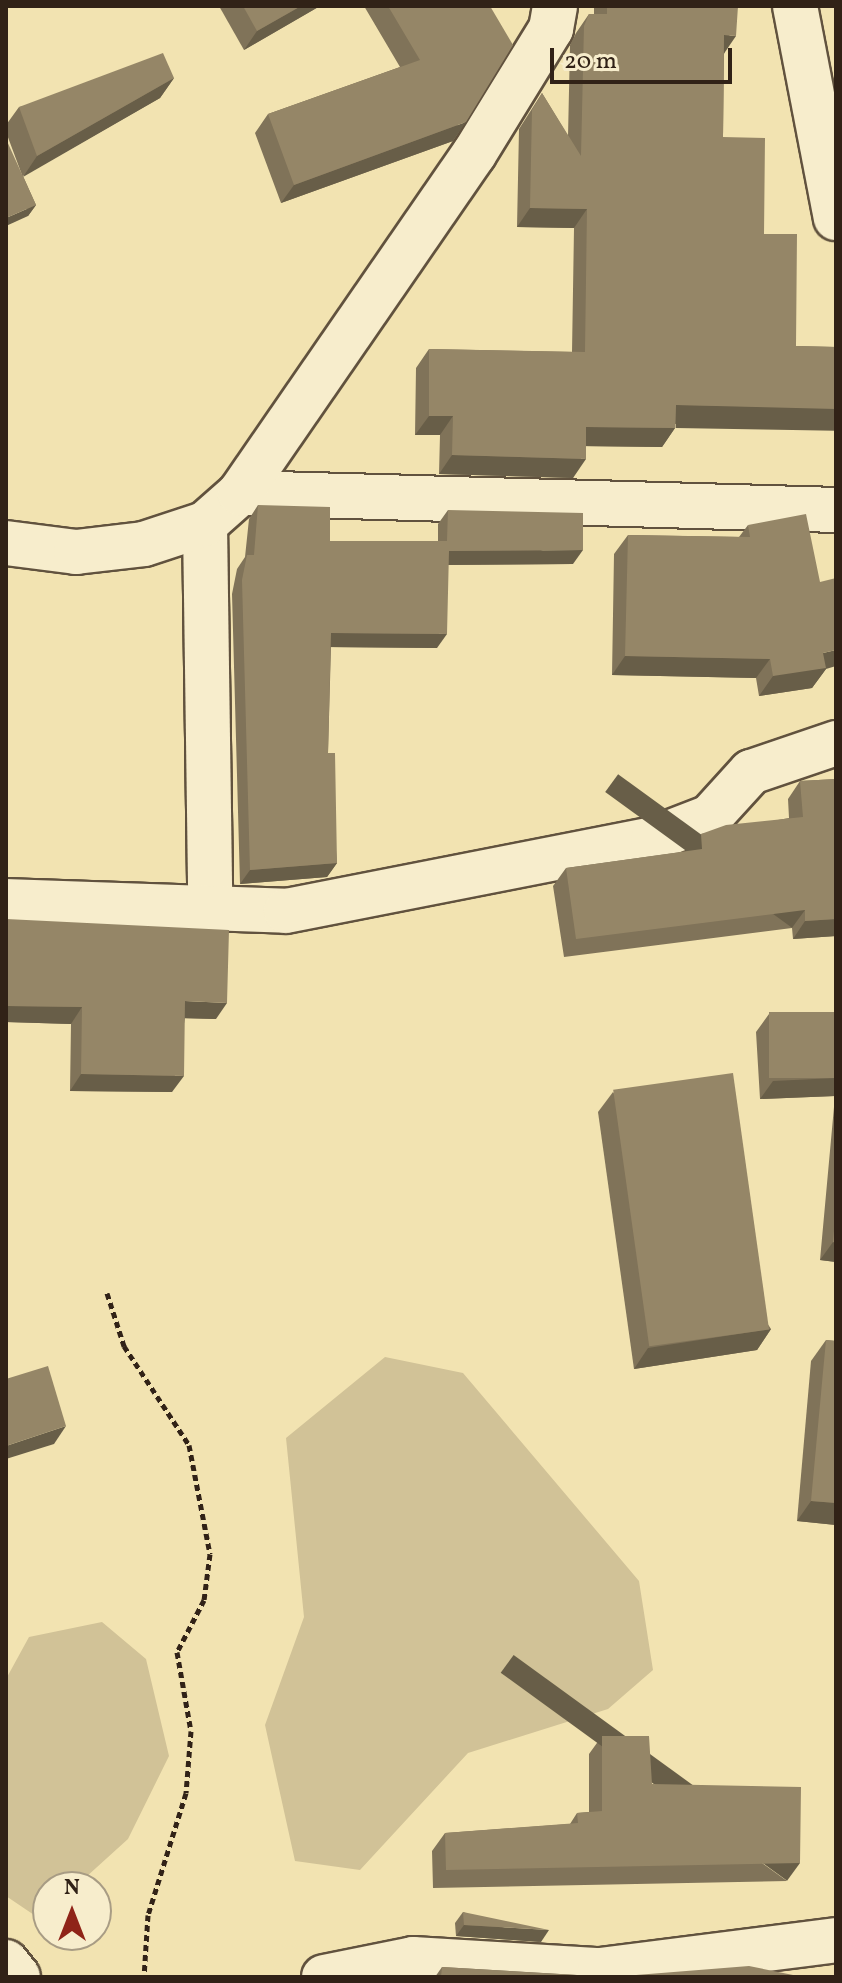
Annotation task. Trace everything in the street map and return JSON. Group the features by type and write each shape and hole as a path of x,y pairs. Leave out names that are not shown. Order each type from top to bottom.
{"street":[{"path":"6,543 76,552 144,544 205,524 240,493 474,154 551,29 555,6"},
{"path":"795,6 836,218"},
{"path":"240,493 836,510"},
{"path":"205,524 210,904"},
{"path":"6,901 210,904 286,911 653,839 710,817 751,772 836,743"},
{"path":"324,1977 413,1959 600,1970 836,1940"},
{"path":"6,1962 18,1977"}],"path":[{"path":"107,1293 124,1346 189,1445 210,1554 204,1600 177,1652 191,1731 186,1793 148,1915 144,1977"}],"shaded area":[{"path":"385,1357 463,1373 639,1581 653,1670 608,1709 468,1753 360,1870 295,1861 265,1725 304,1617 286,1438"},
{"path":"102,1622 146,1659 169,1756 128,1839 93,1871 32,1871 32,1914 6,1896 6,1679 29,1637"}],"building":[{"path":"243,6 301,6 257,31"},
{"path":"388,6 490,6 513,45 466,122 294,185 268,114 420,60"},
{"path":"607,6 738,6 736,36 724,35 723,137 765,138 764,234 797,234 796,346 836,347 836,409 676,405 675,428 586,427 586,459 452,455 453,416 429,416 429,349 585,352 587,209 530,208 532,110 542,93 581,156 584,26 589,14 607,14"},
{"path":"163,53 174,78 37,156 19,107"},
{"path":"6,139 36,205 6,218"},
{"path":"258,505 330,507 330,541 447,541 448,510 583,513 583,550 449,551 447,634 331,633 328,753 335,753 337,863 250,870 242,580 247,555 254,555"},
{"path":"806,514 820,582 836,578 836,650 823,653 826,668 773,676 770,659 625,656 628,535 750,537 748,525"},
{"path":"836,779 836,919 805,921 805,910 576,939 566,868 702,849 701,834 726,825 803,817 800,781"},
{"path":"6,919 229,930 227,1003 185,1001 184,1076 81,1074 82,1007 6,1006"},
{"path":"769,1012 836,1012 836,1078 769,1078"},
{"path":"733,1073 769,1329 649,1346 613,1090"},
{"path":"836,1208 836,1243 833,1242"},
{"path":"826,1340 836,1341 836,1503 811,1501"},
{"path":"48,1366 66,1426 6,1446 6,1379"},
{"path":"602,1736 649,1736 652,1784 801,1787 800,1863 446,1870 445,1833 578,1823 577,1813 602,1811"},
{"path":"463,1912 549,1930 464,1925"},
{"path":"749,1966 803,1977 611,1977"},
{"path":"442,1967 611,1977 441,1977"}]}
